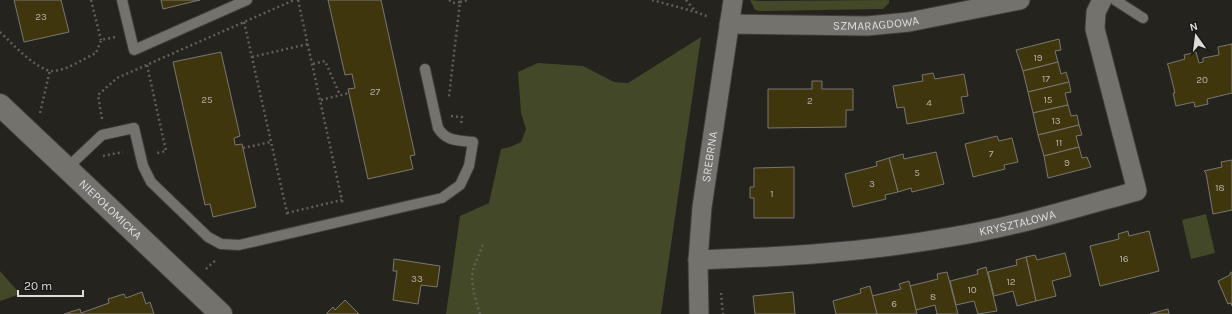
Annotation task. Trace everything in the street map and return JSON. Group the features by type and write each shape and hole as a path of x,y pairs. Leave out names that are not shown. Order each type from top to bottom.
{"main road":[{"name":"NIEPOŁOMICKA","path":"0,105 221,314"}],"street":[{"name":"SREBRNA","path":"699,314 698,260 702,207 733,0"},
{"name":"SZMARAGDOWA","path":"729,24 867,26 909,22 1020,0"},
{"name":"KRYSZTAŁOWA","path":"698,260 816,255 860,251 944,239 998,228 1137,191 1095,29 1096,12 1102,0"}],"lane":[{"path":"122,0 134,50 247,0"},
{"path":"1115,0 1143,18"},
{"path":"67,168 102,135 134,128 142,166 151,182 208,237 221,244 239,244 442,198 460,185 469,166 473,142 460,141 443,136 438,128 425,69"}],"path":[{"path":"0,32 42,69 62,69 96,53 101,40 91,0"},
{"path":"103,118 98,95 117,78 294,0"},
{"path":"298,0 345,210"},
{"path":"449,0 453,3 468,0"},
{"path":"652,0 696,12 729,24"},
{"path":"686,0 696,12"},
{"path":"449,100 460,2"},
{"path":"244,22 289,222"},
{"path":"101,40 130,33"},
{"path":"252,56 308,44"},
{"path":"313,64 325,61 340,95"},
{"path":"98,153 104,156 127,151 129,160 166,151 147,65"},
{"path":"39,115 50,70"},
{"path":"321,100 349,93"},
{"path":"447,115 462,117 460,141"},
{"path":"242,148 271,142"},
{"path":"287,213 342,200"},
{"path":"480,314 474,295 473,270 483,244"},
{"path":"213,253 218,257"},
{"path":"208,268 214,262"}],"green space":[{"path":"750,0 889,0 889,3 883,9 760,11 755,10"},
{"path":"701,37 661,314 446,314 460,216 489,203 501,149 521,142 526,129 521,113 518,72 538,63 583,66 614,82 628,83"},
{"path":"1206,214 1215,253 1191,259 1182,220"},
{"path":"0,271 20,294 0,301"}],"building":[{"path":"14,0 61,0 69,32 24,42"},
{"path":"161,0 200,0 163,9"},
{"path":"328,0 381,0 415,155 410,156 413,169 368,179 348,89 355,88 352,74 345,75"},
{"path":"1059,39 1061,50 1055,51 1058,62 1023,71 1016,50"},
{"path":"1232,44 1232,93 1207,99 1208,104 1195,107 1194,102 1176,106 1173,93 1175,93 1167,64 1185,59 1184,55 1196,52 1199,63 1203,62 1203,58 1219,55 1218,47"},
{"path":"221,52 240,136 234,138 235,145 242,144 256,207 213,217 210,204 205,205 173,62"},
{"path":"1058,62 1061,74 1066,72 1069,82 1028,92 1023,71"},
{"path":"933,73 935,79 964,74 968,96 961,97 964,113 907,124 904,107 897,108 893,86 923,81 922,75"},
{"path":"812,81 822,81 822,89 853,89 853,110 846,110 846,127 768,128 768,89 812,89"},
{"path":"1069,82 1071,92 1065,93 1068,105 1033,113 1028,92"},
{"path":"1068,105 1071,116 1077,115 1079,125 1038,135 1033,113"},
{"path":"1079,125 1082,135 1076,136 1079,147 1044,156 1038,135"},
{"path":"997,136 999,141 1012,138 1018,162 1004,165 1005,169 973,177 965,144"},
{"path":"1079,147 1082,158 1087,157 1091,167 1048,178 1044,156"},
{"path":"936,152 944,184 912,192 911,188 898,192 889,158 903,154 904,159"},
{"path":"889,158 898,192 885,195 886,199 853,207 845,174 877,166 876,162"},
{"path":"1232,160 1232,210 1213,214 1206,173 1204,171 1222,167 1221,162"},
{"path":"794,167 794,218 754,218 754,198 750,198 750,187 754,187 754,168"},
{"path":"1128,231 1129,236 1149,231 1159,271 1100,286 1090,246 1119,239 1118,234"},
{"path":"1065,253 1071,276 1052,281 1056,296 1036,301 1026,257 1035,255 1037,260"},
{"path":"1026,257 1036,301 1017,306 1013,291 994,296 988,272 1017,265 1016,260"},
{"path":"394,259 440,266 437,287 421,285 418,304 393,300 397,271 393,271"},
{"path":"986,267 997,311 978,314 974,301 956,305 950,281 978,274 977,270"},
{"path":"947,272 958,314 937,314 935,305 916,310 910,286 938,279 937,274"},
{"path":"1232,272 1232,306 1231,303 1228,304 1218,281 1230,275"},
{"path":"909,281 917,314 877,314 872,296 901,289 899,284"},
{"path":"870,286 877,314 836,314 833,301 861,293 860,289"},
{"path":"142,292 146,304 150,302 154,314 64,314 80,309 81,313 109,303 108,299 124,294 126,298"},
{"path":"793,292 795,314 755,314 753,296"},
{"path":"345,300 359,314 326,314 333,307 335,310"},
{"path":"1168,309 1169,314 1150,314"}]}
